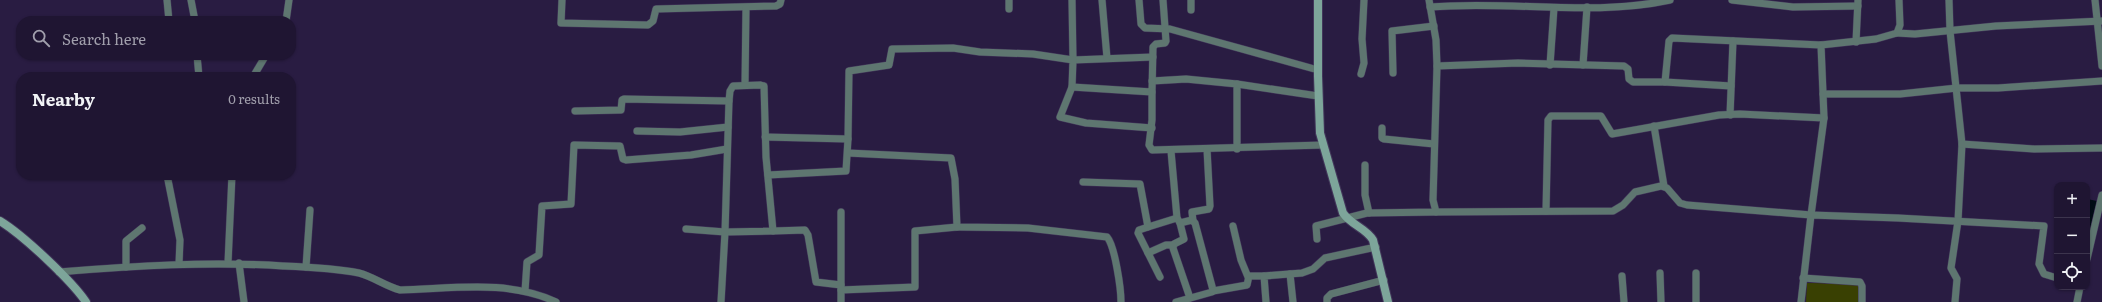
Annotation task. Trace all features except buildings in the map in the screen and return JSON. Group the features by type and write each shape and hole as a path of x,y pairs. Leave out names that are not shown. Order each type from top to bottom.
{"street":[{"path":"167,0 169,16"},
{"path":"192,0 194,16"},
{"path":"287,16 289,0"},
{"path":"562,0 560,22 562,24 648,25 651,24 654,11 657,9 746,8 776,6 780,4 781,0"},
{"path":"1009,0 1009,9"},
{"path":"1072,0 1072,87 1060,117 1086,123 1152,128"},
{"path":"1102,0 1107,58"},
{"path":"1139,0 1142,27 1166,28 1318,70"},
{"path":"1163,0 1166,42 1153,46 1152,128 1150,148 1155,151 1323,145"},
{"path":"1191,0 1192,10"},
{"path":"1318,0 1318,96 1320,133 1341,206 1349,218 1370,234 1376,247 1388,302"},
{"path":"1361,74 1364,63 1362,39 1364,0"},
{"path":"1436,212 1432,200 1437,66 1434,26 1430,3 1554,8 1649,4 1670,0"},
{"path":"1732,0 1793,6 1858,3 1856,42"},
{"path":"1897,32 1900,25 1899,0"},
{"path":"1949,0 1950,31 1962,144 1958,221 1951,265 1957,279 1955,302"},
{"path":"2095,0 2100,21 2102,66"},
{"path":"1583,65 1587,7"},
{"path":"745,85 746,8"},
{"path":"1550,65 1554,8"},
{"path":"1665,82 1669,41 1672,38 1821,45 1876,39 1897,32 1915,34 1996,26 2100,21"},
{"path":"1393,73 1392,31 1434,26"},
{"path":"1730,115 1734,41"},
{"path":"1801,302 1804,268 1824,118 1821,45"},
{"path":"768,175 844,171 847,169 849,70 888,66 890,63 890,51 892,49 953,48 980,52 1033,54 1073,60 1152,58"},
{"path":"198,60 199,72"},
{"path":"256,72 263,60"},
{"path":"1437,66 1518,63 1624,66 1628,69 1630,79 1633,82 1665,82 1731,86"},
{"path":"1152,81 1186,78 1318,96"},
{"path":"1822,94 1900,94 1957,88 1998,88 2102,81"},
{"path":"1237,84 1237,148"},
{"path":"721,302 729,102 731,88 734,86 764,86 765,137 773,231"},
{"path":"1072,87 1152,92"},
{"path":"575,111 621,110 622,100 624,99 729,102"},
{"path":"1546,212 1548,120 1551,116 1601,116 1604,118 1608,131 1612,134 1654,126 1730,115 1824,118"},
{"path":"1654,126 1664,186 1675,198 1687,205 1811,215 2045,226 2040,268 2044,274 2054,277"},
{"path":"637,131 680,132 728,127"},
{"path":"1382,128 1382,138 1384,140 1434,144"},
{"path":"765,137 848,139"},
{"path":"1962,144 2034,149 2102,148"},
{"path":"525,291 527,262 539,255 542,206 571,204 574,145 620,146 623,159 626,160 727,149"},
{"path":"1148,253 1173,245 1184,239 1179,221 1171,150"},
{"path":"1207,150 1210,206 1209,209 1192,212 1213,291"},
{"path":"848,153 951,158 955,179 958,227"},
{"path":"1365,165 1365,195 1368,213"},
{"path":"168,180 180,240 179,264"},
{"path":"228,263 232,180"},
{"path":"1083,182 1139,183 1148,227"},
{"path":"1317,240 1316,226 1368,213 1613,210 1623,205 1639,190 1664,186"},
{"path":"2088,254 2102,194"},
{"path":"306,267 310,210"},
{"path":"841,302 842,212"},
{"path":"0,221 13,229 59,272 86,302"},
{"path":"1160,277 1138,231 1148,227 1179,221 1194,221"},
{"path":"1176,302 1213,291 1247,285 1248,276 1241,260 1233,226"},
{"path":"686,229 725,232 805,230 808,235 816,282 841,287 915,287 915,231 958,227 1028,228 1107,237 1110,242 1119,279 1121,302"},
{"path":"126,267 126,241 142,228"},
{"path":"1173,245 1190,298"},
{"path":"1248,276 1309,272 1325,258 1376,247"},
{"path":"59,272 179,264 228,263 306,267 363,274 390,288 400,290 494,288 525,291 556,302"},
{"path":"239,263 244,302"},
{"path":"1696,272 1696,302"},
{"path":"1660,273 1661,302"},
{"path":"1290,274 1292,302"},
{"path":"1264,276 1266,302"},
{"path":"1622,276 1624,302"},
{"path":"1803,278 1860,282 1862,286 1862,302"},
{"path":"1327,302 1327,298 1331,294 1384,280"},
{"path":"2077,302 2080,290"}],"green space":[{"path":"1807,283 1858,284 1858,302 1806,302"}],"shaded area":[{"path":"2090,200 2097,201 2090,229"}]}
